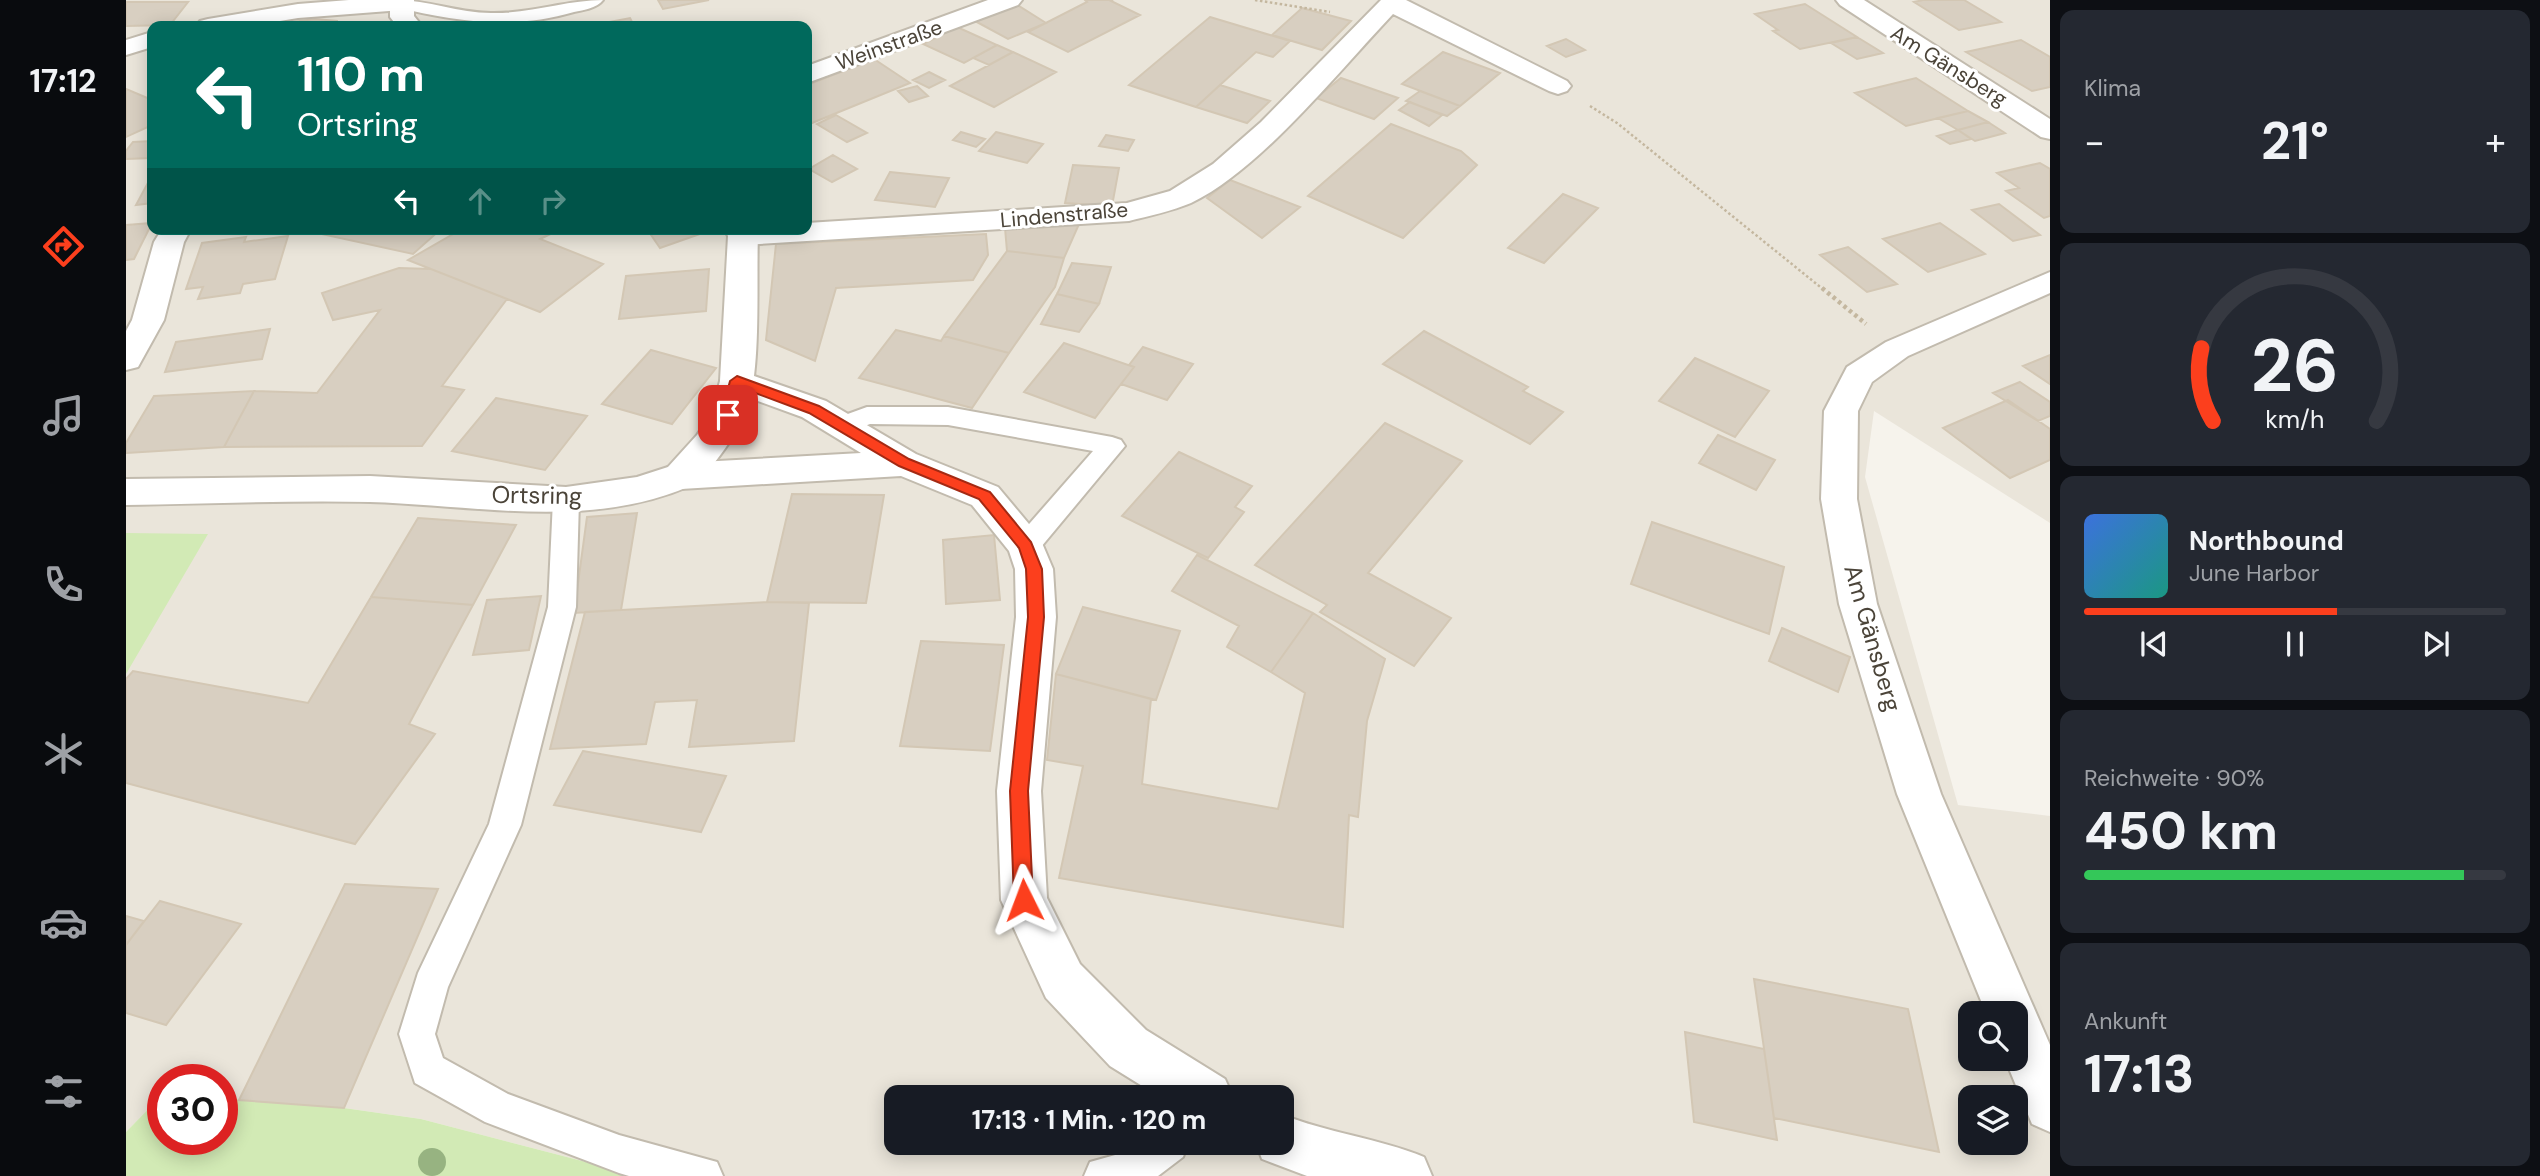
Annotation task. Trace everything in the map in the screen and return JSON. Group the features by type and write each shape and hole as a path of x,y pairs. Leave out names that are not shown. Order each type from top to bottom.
{"street":[{"name":"Weinstraße","path":"812,73 1010,0"},
{"name":"Am Gänsberg","path":"1848,0 2050,131"},
{"path":"1387,8 1558,86"},
{"name":"Lindenstraße","path":"812,229 1129,212 1180,197 1223,170 1270,128 1387,8"},
{"path":"238,21 298,11 405,16"},
{"path":"126,48 147,41"},
{"path":"126,359 148,320 169,242 173,235"},
{"path":"681,476 709,444 728,415 737,381 740,235"},
{"name":"Am Gänsberg","path":"2006,1001 1919,794 1858,604 1839,499 1841,411 1859,375 1897,349 2050,281"},
{"path":"737,381 814,409 904,463 985,496 1026,546 1034,569 1036,617 1019,791 1024,900 1063,981 1128,1048 1188,1085"},
{"name":"Ortsring","path":"126,492 370,489 566,500 638,490 681,476 904,463"},
{"path":"2028,1054 2050,1106"},
{"path":"1289,1155 1405,1176"}],"lane":[{"path":"405,16 454,15 490,19 536,16 595,0"},
{"path":"843,425 867,415 948,416 1112,446 1026,546"},
{"path":"566,500 562,607 505,825 430,985 417,1034 428,1070 498,1110 619,1154 703,1176"},
{"path":"1104,1176 1135,1169 1153,1155"}],"path":[{"path":"1255,0 1387,8"},
{"path":"1558,86 1617,123 1897,349"}],"shaded area":[{"path":"126,0 2050,0 2050,523 1874,411 1865,477 1958,805 2050,816 2050,1176 640,1176 421,1119 344,1108 239,1100 238,1064 147,1064 147,1110 126,1132"}],"green space":[{"path":"126,533 208,534 126,674"},
{"path":"238,1099 344,1108 421,1119 640,1176 126,1176 126,1132 147,1110 147,1155 238,1155"}],"building":[{"path":"658,0 709,0 663,9"},
{"path":"1085,0 1113,0 1111,1 1140,15 1068,52 1028,32 1087,2"},
{"path":"1964,0 2001,22 1959,30 1914,2"},
{"path":"126,2 188,2 173,21 147,21 147,26 126,26"},
{"path":"1016,4 1046,23 1008,39 975,21"},
{"path":"1805,4 1857,37 1800,49 1773,31 1778,30 1755,14"},
{"path":"1302,8 1351,21 1322,50 1272,35"},
{"path":"1210,17 1290,41 1273,57 1256,52 1196,107 1129,85"},
{"path":"315,19 337,21 300,21"},
{"path":"957,27 997,45 964,63 923,44"},
{"path":"1857,37 1883,53 1857,59 1831,43"},
{"path":"1566,39 1585,50 1566,57 1547,46"},
{"path":"2021,40 2050,57 2050,87 2032,91 1966,52"},
{"path":"997,45 1013,52 989,65 973,58"},
{"path":"1013,52 1056,72 994,107 950,86"},
{"path":"1443,52 1500,73 1460,106 1402,84"},
{"path":"874,59 910,83 812,123 812,83"},
{"path":"929,72 945,80 929,88 913,80"},
{"path":"1341,78 1398,98 1374,119 1316,98"},
{"path":"1916,78 1968,111 1906,126 1855,93"},
{"path":"1220,85 1270,101 1247,123 1196,107"},
{"path":"917,86 928,96 909,102 898,91"},
{"path":"126,89 147,98 147,127 126,137"},
{"path":"1420,91 1460,106 1447,116 1406,101"},
{"path":"1410,102 1442,115 1429,126 1399,110"},
{"path":"1968,111 1988,122 1958,130 1938,118"},
{"path":"836,115 867,133 847,142 817,124"},
{"path":"1988,122 2005,133 1975,141 1958,130"},
{"path":"1391,124 1461,151 1477,165 1403,238 1308,196"},
{"path":"1958,130 1971,139 1950,144 1937,136"},
{"path":"961,132 985,139 976,147 953,140"},
{"path":"996,132 1043,144 1027,163 979,151"},
{"path":"1106,135 1134,140 1128,151 1099,146"},
{"path":"147,141 147,158 126,159 126,151 133,142"},
{"path":"833,155 857,169 832,182 812,171 812,167"},
{"path":"2040,163 2050,169 2050,216 2044,218 2006,191 2019,188 1997,173"},
{"path":"1073,165 1119,168 1112,206 1065,203"},
{"path":"890,172 949,178 935,207 875,200"},
{"path":"1230,180 1300,207 1262,238 1207,198"},
{"path":"147,185 147,204 136,205"},
{"path":"1563,194 1598,208 1544,263 1508,248"},
{"path":"1999,204 2040,235 2013,241 1972,210"},
{"path":"147,223 147,233 134,259 126,260 126,225"},
{"path":"1940,223 1985,254 1928,272 1883,239"},
{"path":"1079,224 1064,258 1007,251 1005,228"},
{"path":"986,234 988,255 973,280 836,288 815,361 766,340 776,244"},
{"path":"326,235 434,235 413,254"},
{"path":"452,235 548,235 540,239 603,264 540,312 408,260"},
{"path":"651,235 697,235 660,248"},
{"path":"288,236 275,279 243,284 240,293 198,299 203,287 186,289 202,243 246,237 244,242"},
{"path":"1848,247 1897,284 1867,292 1820,255"},
{"path":"1007,251 1064,258 1055,287 1009,353 944,336"},
{"path":"1072,263 1111,267 1099,304 1057,294"},
{"path":"399,268 431,269 507,299 442,386 464,390 422,446 224,447 254,391 317,393 380,310 333,320 322,293"},
{"path":"709,269 706,311 619,319 626,276"},
{"path":"1057,294 1099,304 1079,332 1041,324"},
{"path":"270,329 262,359 165,372 176,342"},
{"path":"896,330 941,341 944,336 1009,353 972,408 859,378"},
{"path":"1424,331 1528,387 1523,391 1563,412 1530,444 1383,364"},
{"path":"1064,343 1134,367 1095,418 1024,392"},
{"path":"1143,347 1193,364 1167,400 1121,384 1134,367 1129,365"},
{"path":"651,350 716,368 672,424 602,404"},
{"path":"2050,355 2050,384 2023,366"},
{"path":"1695,358 1769,391 1735,437 1659,401"},
{"path":"2020,382 2050,402 2050,416 2038,421 1993,393"},
{"path":"254,391 224,447 126,453 126,443 154,396"},
{"path":"496,398 587,416 545,470 452,451"},
{"path":"2008,400 2050,429 2050,460 2010,478 1943,428"},
{"path":"1385,423 1462,461 1368,573 1451,618 1414,666 1320,612 1327,605 1255,565"},
{"path":"1718,435 1775,460 1756,490 1699,463"},
{"path":"1179,452 1252,486 1235,507 1244,512 1208,558 1122,516"},
{"path":"792,494 884,495 866,603 767,602"},
{"path":"637,513 621,610 574,613 587,517"},
{"path":"418,518 516,525 473,605 371,597"},
{"path":"1652,522 1784,567 1769,634 1631,584"},
{"path":"994,535 1000,600 946,604 943,540"},
{"path":"1197,555 1313,613 1271,672 1227,647 1239,626 1172,591"},
{"path":"541,596 529,650 473,655 487,600"},
{"path":"371,597 473,605 409,724 435,734 355,844 126,783 126,679 133,671 308,703"},
{"path":"767,602 809,603 794,741 689,747 697,700 655,702 646,744 550,749 585,612"},
{"path":"1083,607 1180,631 1156,700 1056,674"},
{"path":"1313,613 1385,659 1367,721 1358,817 1349,815 1343,927 1059,878 1083,766 1047,760 1056,674 1151,699 1142,784 1278,809 1305,693 1271,672"},
{"path":"1782,628 1850,657 1838,692 1769,661"},
{"path":"921,641 1004,645 990,751 900,746"},
{"path":"583,751 726,776 701,832 554,805"},
{"path":"345,884 438,889 344,1108 239,1100"},
{"path":"160,901 241,924 166,1025 126,1013 126,945"},
{"path":"126,916 144,921 126,945"},
{"path":"1754,979 1908,1009 1939,1152 1774,1118"},
{"path":"1685,1032 1764,1049 1777,1140 1694,1122"}],"route":[{"path":"728,415 737,381 814,409 904,463 985,496 1026,546 1034,569 1036,617 1019,791 1024,900"}]}
